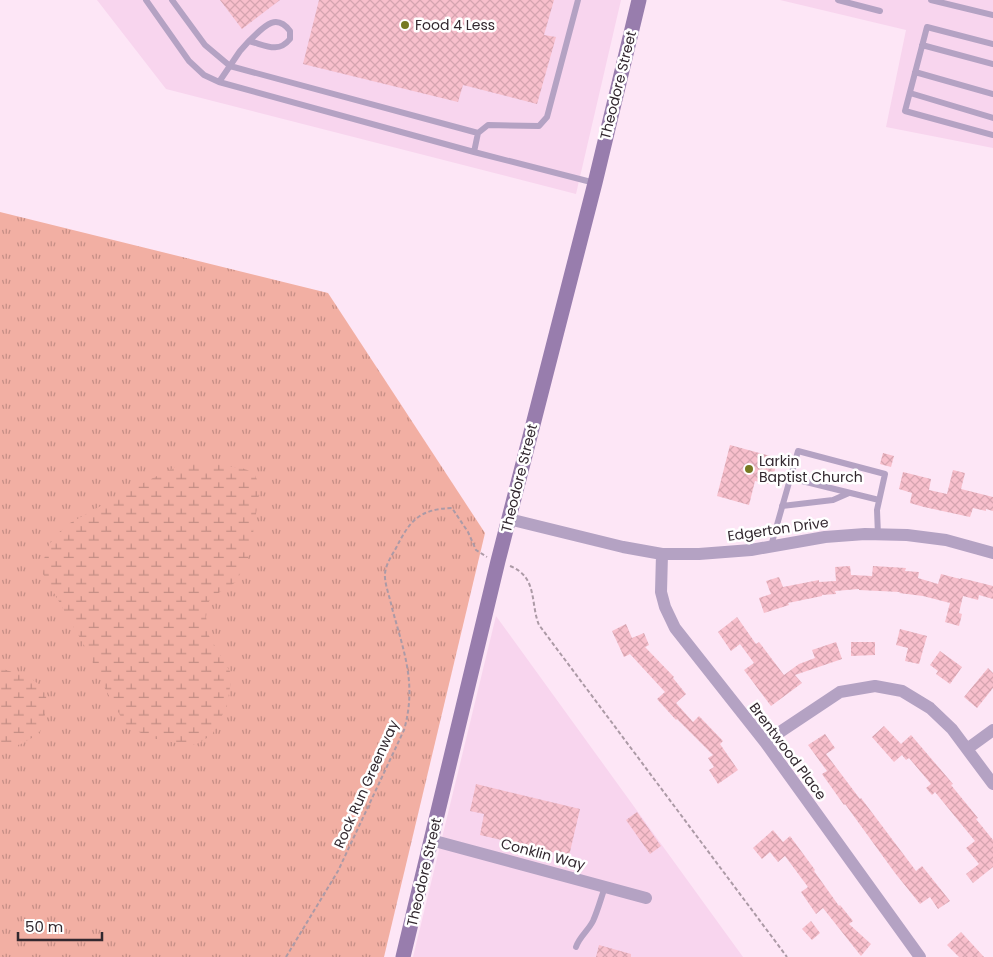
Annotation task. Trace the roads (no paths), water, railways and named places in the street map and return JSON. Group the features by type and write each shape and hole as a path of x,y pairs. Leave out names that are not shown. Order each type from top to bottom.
{"street":[{"name":"Theodore Street","path":"403,957 498,561 639,0"},
{"name":"Edgerton Drive","path":"509,519 623,547 662,554 699,554 751,550 825,537 878,535 907,535 946,540 993,553"},
{"name":"Brentwood Place","path":"662,554 661,592 664,607 676,628 765,742 920,957"},
{"path":"765,742 840,692 875,686 902,691 930,708 952,729 993,784"},
{"path":"967,749 993,730"},
{"name":"Conklin Way","path":"431,840 646,898"}],"lane":[{"path":"146,0 189,61 204,75 219,82 594,183"},
{"path":"172,0 205,45 230,66 478,133"},
{"path":"474,152 478,133 488,125 539,126 546,117 578,0"},
{"path":"838,0 880,11"},
{"path":"931,0 993,15"},
{"path":"219,82 249,41 267,25 280,22 290,31 290,39 284,46 279,48 249,41"},
{"path":"993,44 927,27 906,111 993,135"},
{"path":"922,45 993,64"},
{"path":"915,72 993,94"},
{"path":"910,94 993,118"},
{"path":"771,547 798,451 885,474 876,510 878,535"},
{"path":"790,478 879,500"},
{"path":"782,506 833,500 850,493"},
{"path":"576,948 578,940 586,933 594,919 605,887"}],"place":[{"name":"Food 4 Less","path":"405,25"},
{"name":"Larkin Baptist Church","path":"749,469"}]}
